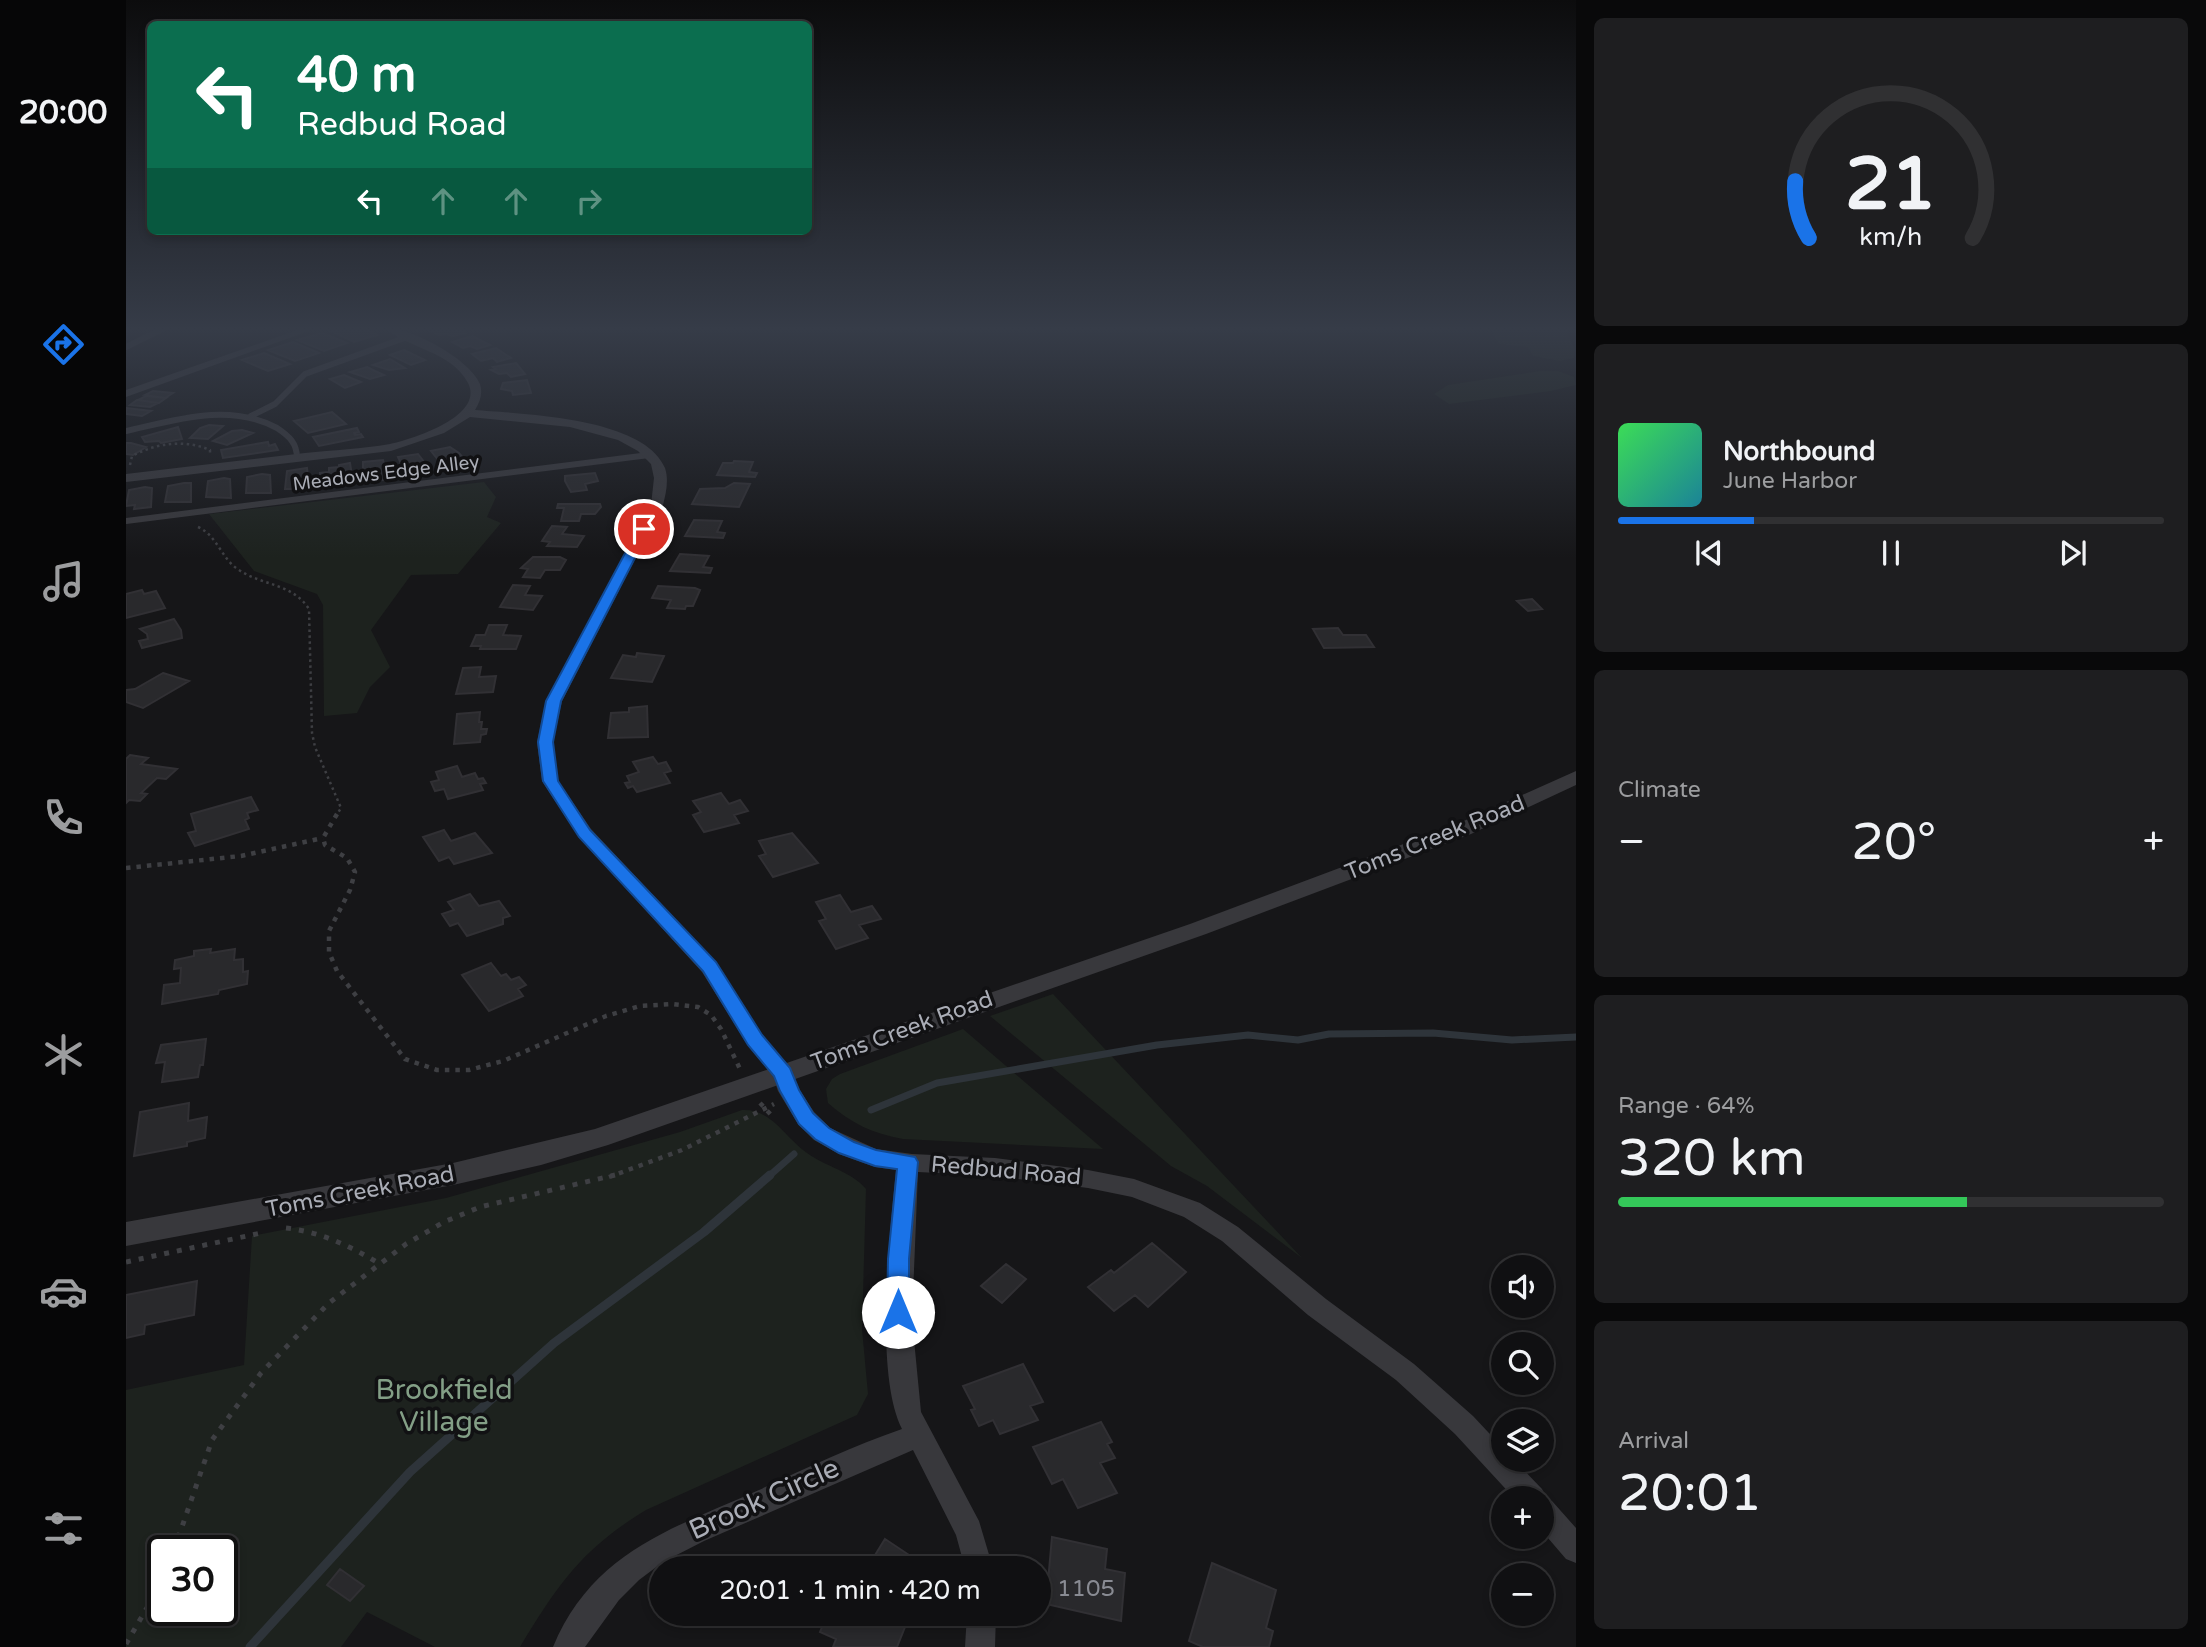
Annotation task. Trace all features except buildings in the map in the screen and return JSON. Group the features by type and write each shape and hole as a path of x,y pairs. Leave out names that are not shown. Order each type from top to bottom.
{"street":[{"path":"127,475 391,447 412,442 452,426 468,413 471,405"},
{"path":"468,413 555,421 598,429 629,442 649,455"},
{"name":"Redbud Road","path":"649,455 656,463 662,483 657,505 554,701 545,742 550,781 585,834 709,967 806,1118 822,1134 875,1158 995,1167 1088,1179 1134,1188 1192,1210 1230,1234 1317,1307 1405,1373 1464,1425 1521,1486"},
{"name":"Toms Creek Road","path":"126,1234 248,1214 513,1161 599,1138 749,1086 787,1085 1384,860 1510,810 1576,777"},
{"path":"908,1162 898,1259 899,1340 908,1414 970,1531 976,1556"},
{"name":"Brook Circle","path":"568,1647 598,1600 611,1587 638,1562 683,1534 729,1517 859,1456 919,1435"},
{"path":"1554,1524 1576,1549"},
{"path":"980,1647 981,1626"}],"lane":[{"path":"251,416 273,405"},
{"path":"126,431 207,415 251,416 270,423 291,438 296,446 297,458"},
{"name":"Meadows Edge Alley","path":"126,521 649,455"}],"path":[{"path":"127,475 132,457 167,444 206,447 210,450 209,462"},
{"path":"126,868 241,856 323,838 341,808 315,747 312,733 309,609 299,595 235,569 206,529 189,525"},
{"path":"323,838 325,845 352,863 356,872 354,882 330,926 329,956 337,971 405,1059 434,1070 452,1072 514,1058 611,1013 630,1007 667,1003 703,1008 711,1015 764,1110 774,1118"},
{"path":"179,1535 211,1443 239,1400 295,1335 380,1264 422,1235 479,1208 567,1189 627,1172 681,1150 764,1110 787,1085"},
{"path":"126,1262 287,1228 309,1231 348,1245 380,1264"},
{"path":"126,1644 147,1608"}],"green space":[{"path":"484,482 496,497 487,517 501,523 458,574 411,575 371,630 390,667 370,687 357,713 324,716 323,605 317,594 254,571 209,514"},
{"path":"1053,994 1302,1258 1207,1186 1171,1166 990,1016"},
{"path":"963,1029 1103,1149 903,1139 863,1127 828,1103 826,1089 832,1079 840,1074"},
{"name":"Brookfield Village","path":"742,1110 761,1114 807,1153 846,1173 866,1189 862,1329 868,1394 857,1415 646,1510 624,1524 573,1570 547,1604 520,1647 435,1647 367,1612 341,1647 126,1647 126,1390 244,1365 252,1236 446,1198 680,1132"}],"waterway":[{"path":"871,1110 937,1083 1157,1045 1248,1035 1298,1040 1329,1034 1433,1033 1512,1040 1576,1037"},
{"path":"768,1177 794,1154"},
{"path":"250,1647 410,1472 554,1343 704,1232 770,1175"}],"route":[{"path":"644,529 554,701 545,742 550,781 585,834 709,967 755,1040 783,1073 789,1091 806,1118 822,1134 846,1147 875,1158 908,1162 898,1259 898,1312"}]}
